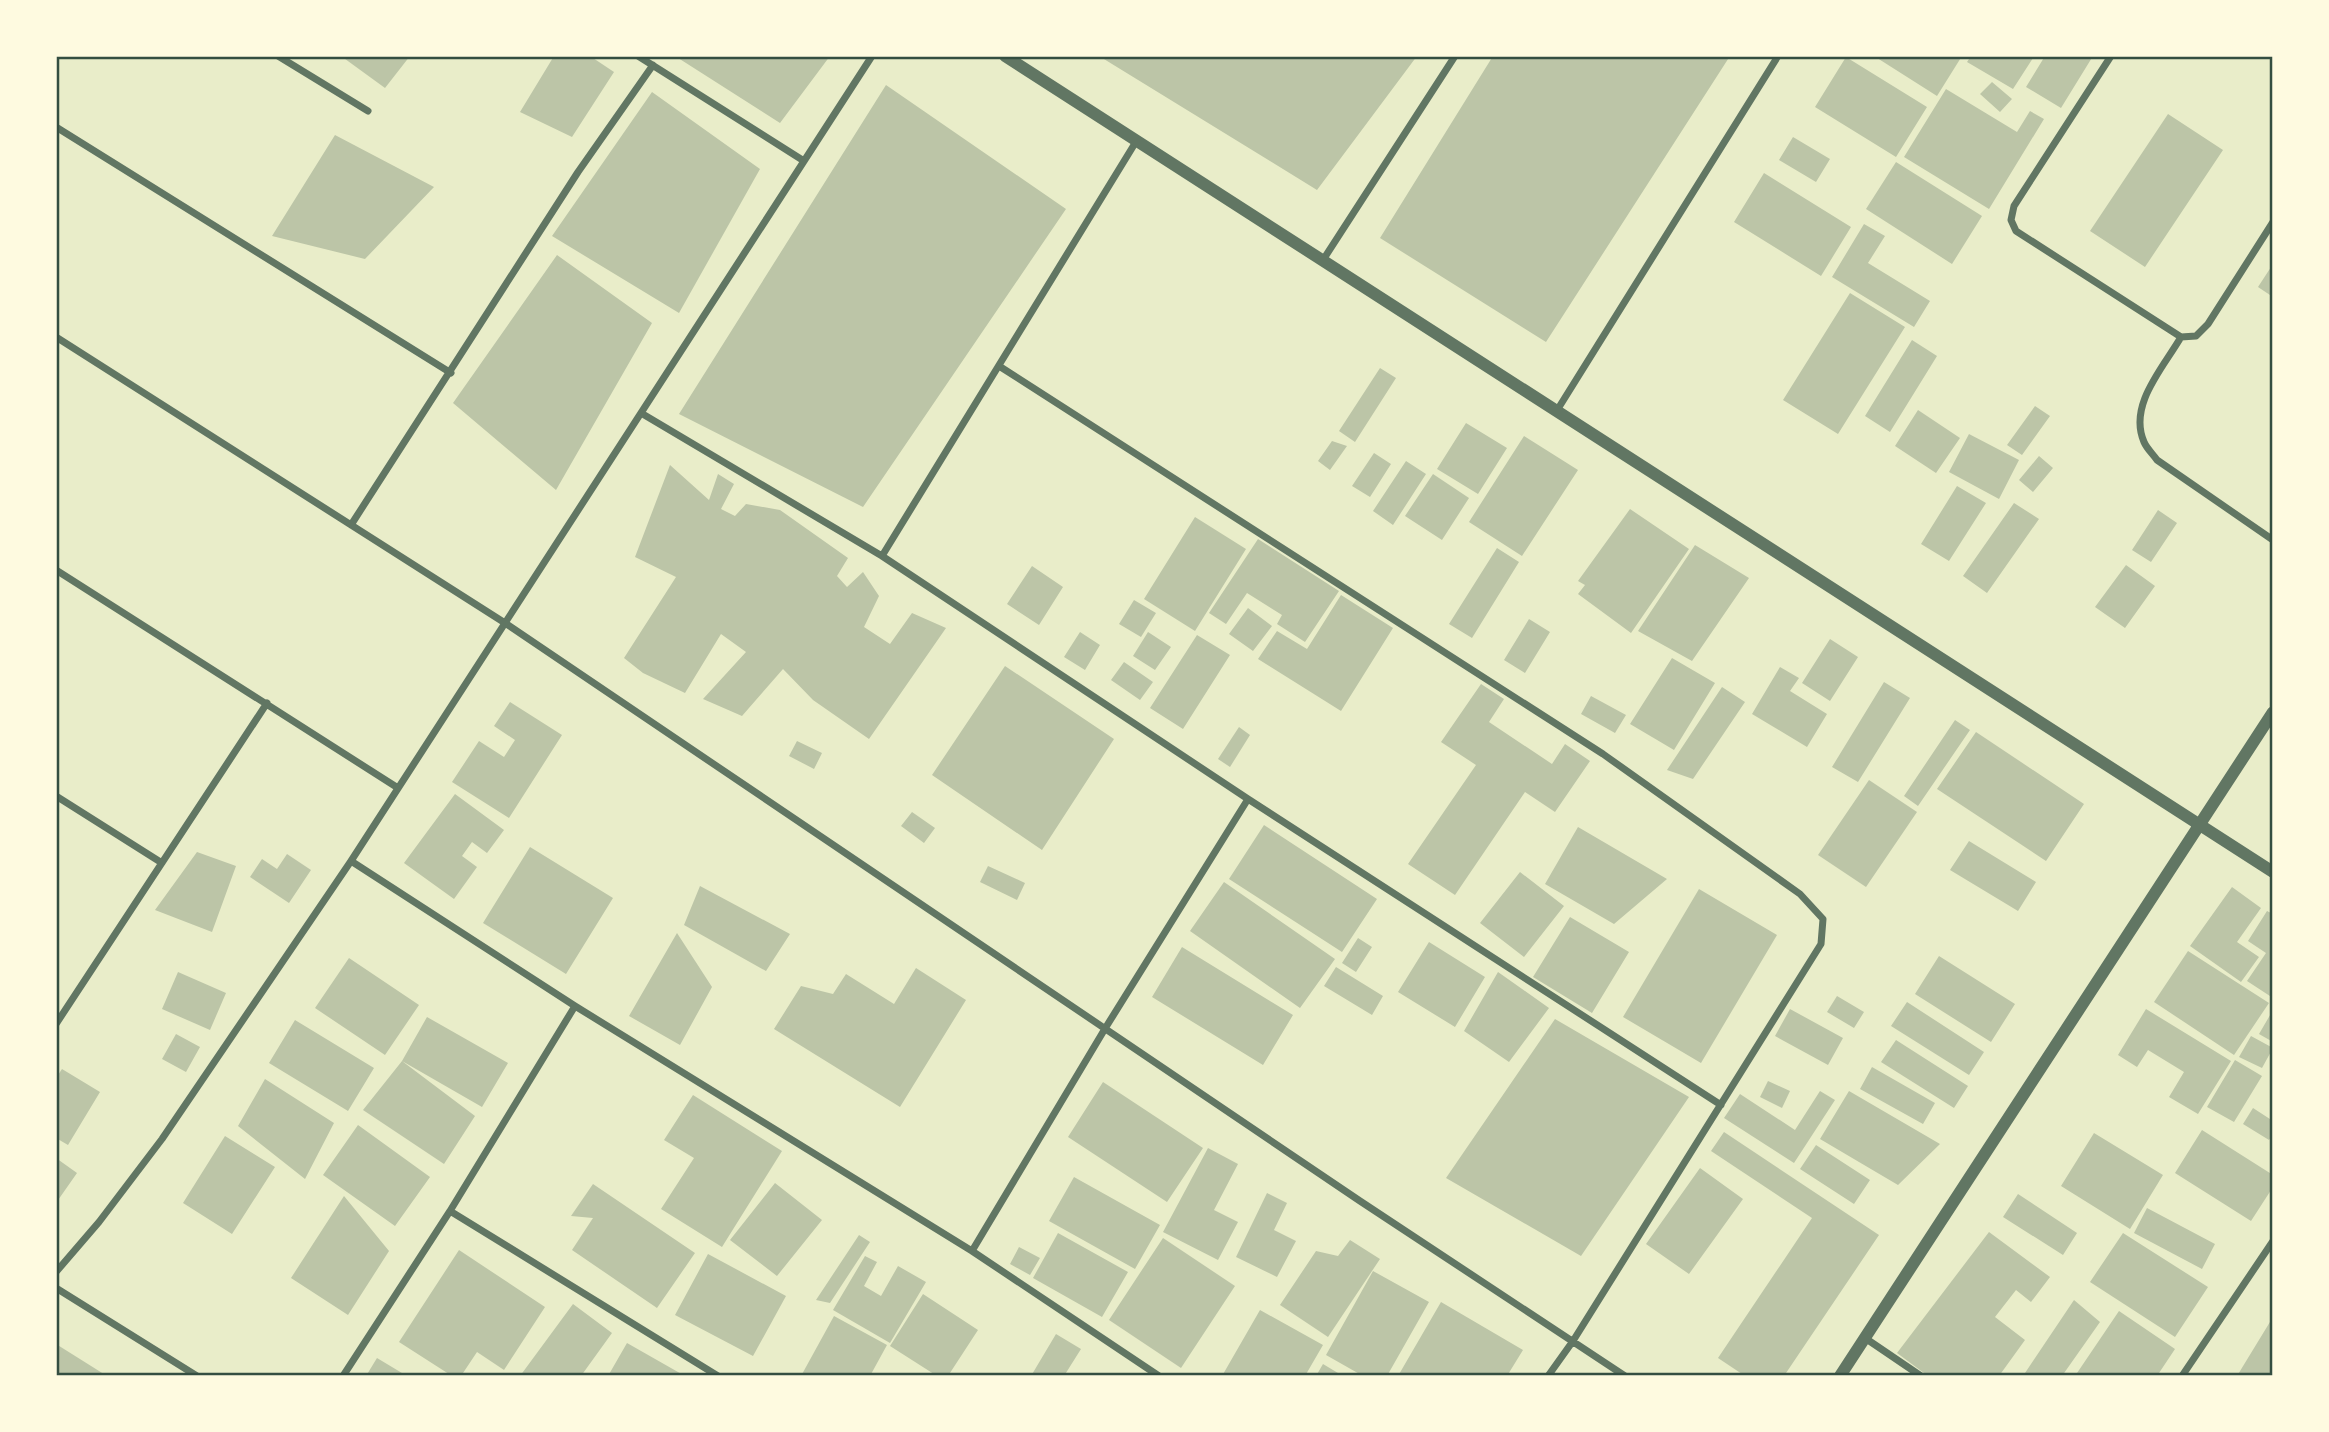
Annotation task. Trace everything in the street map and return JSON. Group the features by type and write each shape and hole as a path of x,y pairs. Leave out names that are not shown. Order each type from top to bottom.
{"street":[{"path":"278,56 368,111"},
{"path":"638,56 804,161"},
{"path":"56,1272 99,1222 162,1139 351,860 872,56"},
{"path":"1005,56 2273,872"},
{"path":"1323,260 1455,56"},
{"path":"1556,412 1777,56"},
{"path":"2110,56 2014,205 2011,220 2016,231 2181,337 2196,336 2208,324 2273,222"},
{"path":"351,525 578,172 653,65"},
{"path":"56,127 450,373"},
{"path":"882,556 1137,141"},
{"path":"56,337 505,623 1360,1201 1625,1376"},
{"path":"2181,337 2141,403 2138,424 2144,444 2157,460 2273,540"},
{"path":"999,366 1603,754 1800,894 1823,919 1821,944 1573,1341 1548,1376"},
{"path":"641,413 882,556 1248,799 1721,1105"},
{"path":"56,570 397,788"},
{"path":"56,1024 267,704"},
{"path":"1840,1376 2273,712"},
{"path":"56,796 162,863"},
{"path":"972,1251 1106,1027 1248,799"},
{"path":"351,860 575,1006 972,1251 1158,1376"},
{"path":"343,1376 450,1211 575,1006"},
{"path":"450,1211 718,1376"},
{"path":"2182,1376 2273,1241"},
{"path":"56,1287 197,1376"},
{"path":"1865,1338 1921,1376"}],"building":[{"path":"341,56 410,56 385,88"},
{"path":"554,56 590,56 614,72 572,137 520,112"},
{"path":"675,56 830,56 780,123"},
{"path":"1099,56 1417,56 1317,190"},
{"path":"1493,56 1730,56 1546,342 1380,238"},
{"path":"1874,56 1962,56 1937,96"},
{"path":"1971,56 2033,58 2013,89 1967,62"},
{"path":"2045,56 2093,56 2061,108 2026,87"},
{"path":"1846,57 1927,107 1896,157 1815,107"},
{"path":"1992,82 2012,99 2000,112 1980,94"},
{"path":"886,85 1066,209 863,507 679,414"},
{"path":"1946,89 2017,132 2030,111 2044,119 1989,209 1904,157"},
{"path":"652,92 760,169 679,313 552,236"},
{"path":"2168,114 2223,150 2145,267 2090,231"},
{"path":"335,135 434,187 365,259 272,236"},
{"path":"1793,137 1830,159 1816,182 1779,160"},
{"path":"1896,162 1982,216 1952,264 1866,209"},
{"path":"1764,173 1851,227 1821,276 1734,222"},
{"path":"1864,224 1885,236 1868,263 1930,301 1914,327 1832,277"},
{"path":"557,255 652,323 556,490 453,403"},
{"path":"2273,264 2273,297 2258,287"},
{"path":"1850,293 1905,327 1838,434 1783,400"},
{"path":"1912,340 1937,356 1890,432 1865,416"},
{"path":"1380,368 1396,378 1355,442 1339,431"},
{"path":"2035,406 2050,416 2022,455 2007,445"},
{"path":"1918,410 1960,438 1936,473 1895,446"},
{"path":"1466,423 1507,448 1478,494 1437,469"},
{"path":"1969,434 2019,460 1999,499 1949,472"},
{"path":"1524,436 1578,470 1522,556 1469,522"},
{"path":"1332,441 1347,446 1330,470 1318,461"},
{"path":"1374,453 1391,464 1370,497 1352,486"},
{"path":"2039,456 2053,468 2033,492 2019,480"},
{"path":"1406,461 1426,474 1393,525 1373,511"},
{"path":"670,465 709,500 718,474 734,484 721,509 735,516 746,504 780,510 848,558 837,576 847,587 863,572 879,596 864,627 890,644 912,613 946,628 869,739 813,700 783,669 742,716 703,699 746,652 721,634 685,693 643,673 624,658 676,577 635,557"},
{"path":"1433,474 1469,498 1442,540 1405,516"},
{"path":"1957,486 1986,503 1949,561 1921,544"},
{"path":"2014,503 2039,519 1987,593 1963,576"},
{"path":"1630,509 1689,549 1631,633 1578,594 1585,585 1578,581"},
{"path":"2158,510 2177,523 2151,562 2132,550"},
{"path":"1195,517 1246,549 1195,631 1144,599"},
{"path":"1258,539 1339,591 1305,642 1277,624 1282,615 1247,593 1226,624 1209,613"},
{"path":"1695,545 1749,578 1692,661 1638,631"},
{"path":"1497,548 1519,562 1472,638 1449,624"},
{"path":"2126,565 2155,586 2125,628 2095,607"},
{"path":"1032,566 1063,587 1039,625 1007,604"},
{"path":"1341,595 1393,628 1341,711 1258,659 1277,631 1307,649"},
{"path":"1134,600 1156,613 1141,637 1119,624"},
{"path":"1248,608 1272,626 1253,651 1229,634"},
{"path":"1529,619 1550,632 1525,673 1504,660"},
{"path":"1080,632 1100,645 1085,670 1064,657"},
{"path":"1148,632 1171,647 1155,670 1133,656"},
{"path":"1197,635 1230,655 1183,729 1150,708"},
{"path":"1830,639 1858,657 1830,701 1802,683"},
{"path":"1672,658 1715,683 1674,750 1630,724"},
{"path":"1124,662 1153,682 1140,700 1111,680"},
{"path":"1005,666 1114,739 1042,850 932,775"},
{"path":"1780,667 1799,678 1790,691 1827,714 1807,747 1752,714"},
{"path":"1884,682 1910,698 1858,782 1832,767"},
{"path":"1481,684 1504,699 1489,722 1552,764 1565,744 1590,761 1555,812 1525,792 1455,895 1408,864 1476,765 1441,742"},
{"path":"1722,687 1745,702 1693,779 1667,770"},
{"path":"1591,696 1626,715 1615,733 1581,714"},
{"path":"510,702 562,735 509,818 452,782 479,741 504,757 515,740 494,726"},
{"path":"1955,720 1970,730 1918,806 1904,796"},
{"path":"1239,727 1250,735 1230,767 1218,759"},
{"path":"1976,732 2084,804 2046,861 1937,789"},
{"path":"797,741 822,753 814,769 789,756"},
{"path":"1869,780 1917,812 1866,887 1818,855"},
{"path":"455,794 504,830 487,853 472,842 462,856 477,867 454,899 404,863"},
{"path":"912,812 935,828 924,843 901,826"},
{"path":"1264,825 1377,899 1342,952 1229,879"},
{"path":"1578,827 1667,879 1614,924 1545,884"},
{"path":"1969,841 2036,882 2018,911 1950,870"},
{"path":"530,847 613,898 566,974 483,923"},
{"path":"197,852 236,866 212,932 155,910"},
{"path":"287,854 311,870 289,903 250,877 262,859 277,869"},
{"path":"988,866 1025,883 1017,900 980,882"},
{"path":"1520,872 1564,906 1524,957 1480,923"},
{"path":"1224,882 1335,959 1300,1008 1190,931"},
{"path":"700,886 790,934 766,971 684,925"},
{"path":"2232,887 2261,908 2237,942 2259,957 2241,982 2190,946"},
{"path":"1699,889 1777,935 1701,1063 1623,1017"},
{"path":"2267,911 2273,914 2273,998 2247,981 2266,953 2248,941"},
{"path":"1570,917 1629,952 1592,1013 1533,977"},
{"path":"677,933 712,987 680,1045 629,1016"},
{"path":"1358,938 1372,947 1356,972 1342,963"},
{"path":"1429,942 1485,977 1455,1027 1398,992"},
{"path":"1182,947 1293,1015 1263,1065 1152,997"},
{"path":"2188,951 2269,1003 2234,1055 2154,1002"},
{"path":"1939,956 2015,1004 1991,1042 1915,994"},
{"path":"349,958 419,1005 385,1055 315,1008"},
{"path":"1336,967 1383,996 1372,1015 1324,986"},
{"path":"916,968 966,1000 900,1107 774,1029 801,986 833,994 846,974 894,1004"},
{"path":"178,972 226,993 210,1030 162,1009"},
{"path":"1498,972 1549,1008 1509,1062 1464,1031"},
{"path":"1837,996 1864,1012 1854,1028 1827,1012"},
{"path":"1907,1002 1984,1052 1969,1075 1891,1026"},
{"path":"1790,1009 1843,1038 1828,1065 1775,1036"},
{"path":"2146,1009 2231,1061 2198,1114 2169,1097 2184,1072 2148,1050 2137,1067 2118,1055"},
{"path":"2273,1010 2273,1042 2259,1034"},
{"path":"427,1017 508,1063 482,1107 402,1061"},
{"path":"1555,1019 1689,1097 1581,1256 1446,1178"},
{"path":"295,1020 374,1068 348,1111 269,1063"},
{"path":"176,1034 200,1047 186,1072 162,1059"},
{"path":"2251,1036 2273,1048 2262,1068 2239,1057"},
{"path":"1896,1040 1968,1086 1954,1108 1881,1062"},
{"path":"2235,1060 2262,1076 2234,1122 2207,1107"},
{"path":"402,1061 475,1116 444,1164 363,1110"},
{"path":"1872,1067 1935,1103 1923,1124 1860,1089"},
{"path":"62,1069 100,1092 68,1145 56,1138 56,1078"},
{"path":"265,1079 334,1123 305,1179 238,1126"},
{"path":"1768,1081 1790,1091 1782,1108 1760,1097"},
{"path":"1103,1082 1203,1148 1167,1202 1068,1137"},
{"path":"1820,1091 1835,1100 1794,1163 1724,1118 1740,1094 1795,1130"},
{"path":"1849,1091 1940,1144 1898,1185 1820,1139"},
{"path":"693,1095 782,1151 722,1247 661,1209 694,1158 664,1140"},
{"path":"2253,1108 2273,1121 2273,1134 2269,1140 2243,1124"},
{"path":"358,1125 430,1177 395,1226 323,1175"},
{"path":"2202,1130 2273,1175 2273,1187 2251,1221 2175,1173"},
{"path":"1724,1132 1879,1235 1784,1376 1745,1376 1718,1358 1812,1218 1711,1151"},
{"path":"2094,1133 2163,1175 2130,1229 2061,1186"},
{"path":"225,1136 275,1167 232,1234 183,1203"},
{"path":"1816,1145 1870,1180 1854,1204 1800,1169"},
{"path":"1208,1148 1238,1164 1214,1210 1238,1222 1218,1260 1163,1232"},
{"path":"56,1158 77,1173 56,1203"},
{"path":"1700,1168 1743,1199 1689,1274 1646,1244"},
{"path":"1074,1177 1160,1225 1135,1269 1049,1221"},
{"path":"775,1183 822,1220 777,1276 730,1240"},
{"path":"593,1184 695,1253 657,1308 572,1250 593,1218 571,1216"},
{"path":"1267,1193 1287,1203 1274,1230 1296,1241 1277,1277 1236,1257"},
{"path":"2018,1194 2077,1233 2063,1255 2003,1217"},
{"path":"344,1196 389,1251 348,1315 291,1278"},
{"path":"2147,1208 2215,1244 2202,1269 2134,1233"},
{"path":"1989,1232 2050,1277 2031,1302 2016,1290 1995,1317 2025,1340 1999,1376 1928,1376 1897,1353"},
{"path":"1058,1233 1128,1272 1102,1317 1033,1278"},
{"path":"2123,1233 2208,1287 2175,1337 2090,1282"},
{"path":"859,1235 870,1242 830,1303 816,1300"},
{"path":"1163,1238 1235,1286 1181,1368 1109,1320"},
{"path":"1350,1240 1380,1259 1328,1337 1280,1305 1316,1251 1338,1256"},
{"path":"1019,1247 1040,1258 1030,1275 1010,1264"},
{"path":"459,1250 545,1307 504,1370 477,1352 461,1376 452,1376 399,1342"},
{"path":"708,1254 786,1296 753,1356 675,1315"},
{"path":"865,1256 877,1262 864,1286 881,1296 898,1266 926,1282 890,1343 833,1310"},
{"path":"1373,1271 1429,1302 1387,1376 1363,1376 1326,1355"},
{"path":"923,1294 978,1330 948,1376 937,1376 890,1346"},
{"path":"2074,1300 2100,1322 2062,1376 2023,1376"},
{"path":"1441,1302 1523,1350 1507,1376 1398,1376"},
{"path":"573,1304 612,1333 581,1376 520,1376"},
{"path":"1260,1310 1323,1345 1305,1376 1222,1376"},
{"path":"2119,1311 2175,1349 2157,1376 2075,1376"},
{"path":"834,1316 887,1345 870,1376 801,1376"},
{"path":"2273,1317 2273,1376 2237,1376"},
{"path":"1056,1334 1081,1349 1064,1376 1031,1376"},
{"path":"627,1343 685,1376 608,1376"},
{"path":"56,1344 107,1376 56,1376"},
{"path":"377,1358 407,1376 366,1376"},
{"path":"1323,1364 1343,1376 1316,1376"}]}
